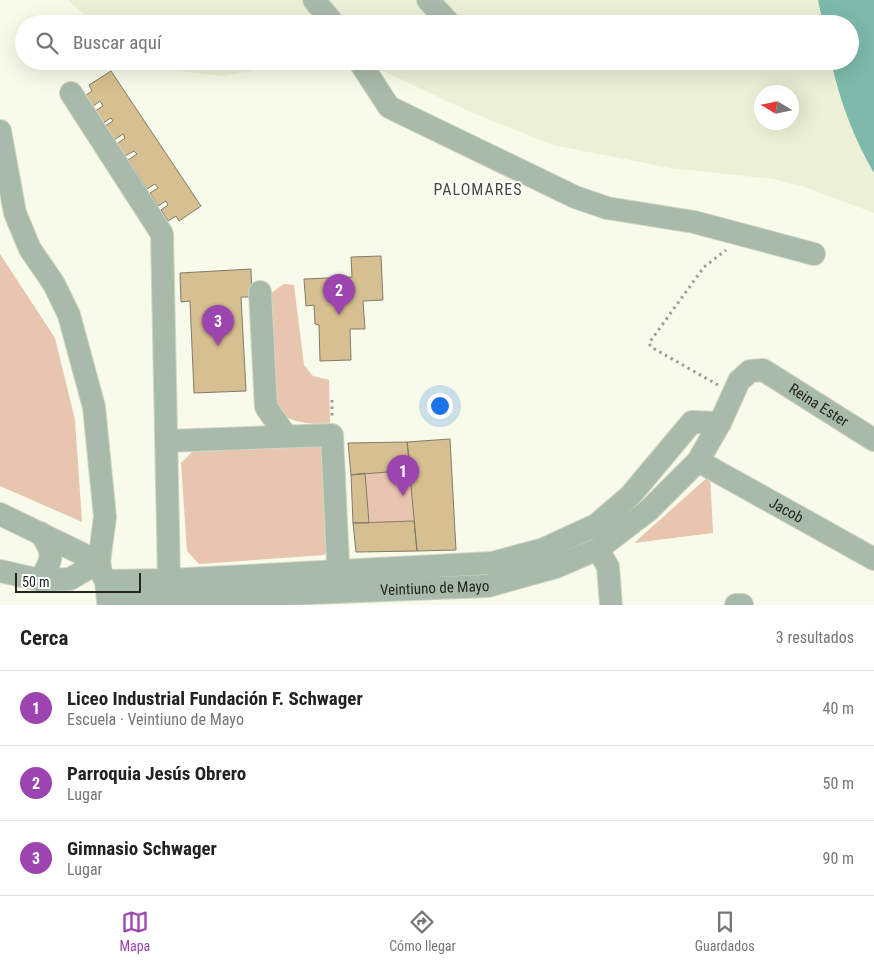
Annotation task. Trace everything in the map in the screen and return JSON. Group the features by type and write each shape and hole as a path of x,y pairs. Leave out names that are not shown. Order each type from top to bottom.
{"street":[{"path":"314,0 326,15"},
{"path":"428,0 442,15"},
{"path":"365,70 389,107 575,197 607,208 694,222 814,254"},
{"path":"71,93 162,234 169,580"},
{"path":"0,131 15,213 30,249 54,284 66,308 94,407 105,517 105,587"},
{"path":"260,292 266,407 286,436"},
{"name":"Veintiuno de Mayo","path":"105,587 199,602 382,598 488,586 556,567 598,548 649,510 698,460 720,423 731,393 739,381 750,371 763,370"},
{"name":"Reina Ester","path":"763,370 873,438"},
{"name":"Veintiuno de Mayo","path":"105,587 169,580 492,563 544,549 596,525 630,496 692,422 720,423"},
{"path":"167,441 332,435 338,563 336,572"},
{"name":"Jacob","path":"698,460 874,559"},
{"path":"0,514 40,533 105,587"},
{"path":"40,533 51,548 50,563 40,580"},
{"path":"598,548 608,566 611,605"},
{"path":"0,571 40,580 70,579 105,587"},
{"path":"736,605 742,605"}],"path":[{"path":"731,393 651,348 649,343 704,267 746,236"}],"shaded area":[{"path":"68,0 818,0 821,15 84,15"},
{"path":"168,70 254,70 224,76"},
{"path":"381,70 833,70 836,85 864,155 874,173 874,213 805,187 773,179 670,168 553,145 466,110"},
{"path":"0,254 55,338 75,420 82,522 0,486"},
{"path":"284,284 294,285 304,365 313,376 329,380 330,425 306,423 291,419 284,416 272,405 266,301 271,293"},
{"path":"318,445 329,454 333,544 324,555 199,564 187,551 181,463 192,452"},
{"path":"411,470 414,521 369,523 365,473"},
{"path":"710,475 713,533 634,543"}],"water":[{"path":"818,0 874,0 874,173 860,147 848,118 833,70 859,70 859,15 821,15"}],"building":[{"path":"111,71 201,206 179,221 176,216 168,221 161,210 168,205 166,201 158,206 150,193 158,188 155,184 147,189 128,160 137,154 134,151 125,156 117,144 125,138 123,134 114,140 105,126 113,121 111,118 103,123 95,111 103,106 100,101 92,107 85,96 92,91 89,85"},
{"path":"381,256 383,300 363,301 365,329 350,329 351,360 320,361 319,325 315,324 314,305 306,306 304,279 352,277 351,257"},
{"path":"251,269 252,297 241,297 246,391 194,393 190,301 181,302 180,273"},
{"path":"450,439 456,550 417,551 407,442"},
{"path":"407,442 411,470 351,475 348,443"},
{"path":"365,473 369,523 353,523 351,475"},
{"path":"414,521 417,551 356,552 353,523"}],"place":[{"name":"Parroquia Jesús Obrero","path":"339,315"},
{"name":"Gimnasio Schwager","path":"218,346"},
{"name":"Liceo Industrial Fundación F. Schwager","path":"403,496"}],"district":[{"name":"PALOMARES","path":"478,189"}]}
